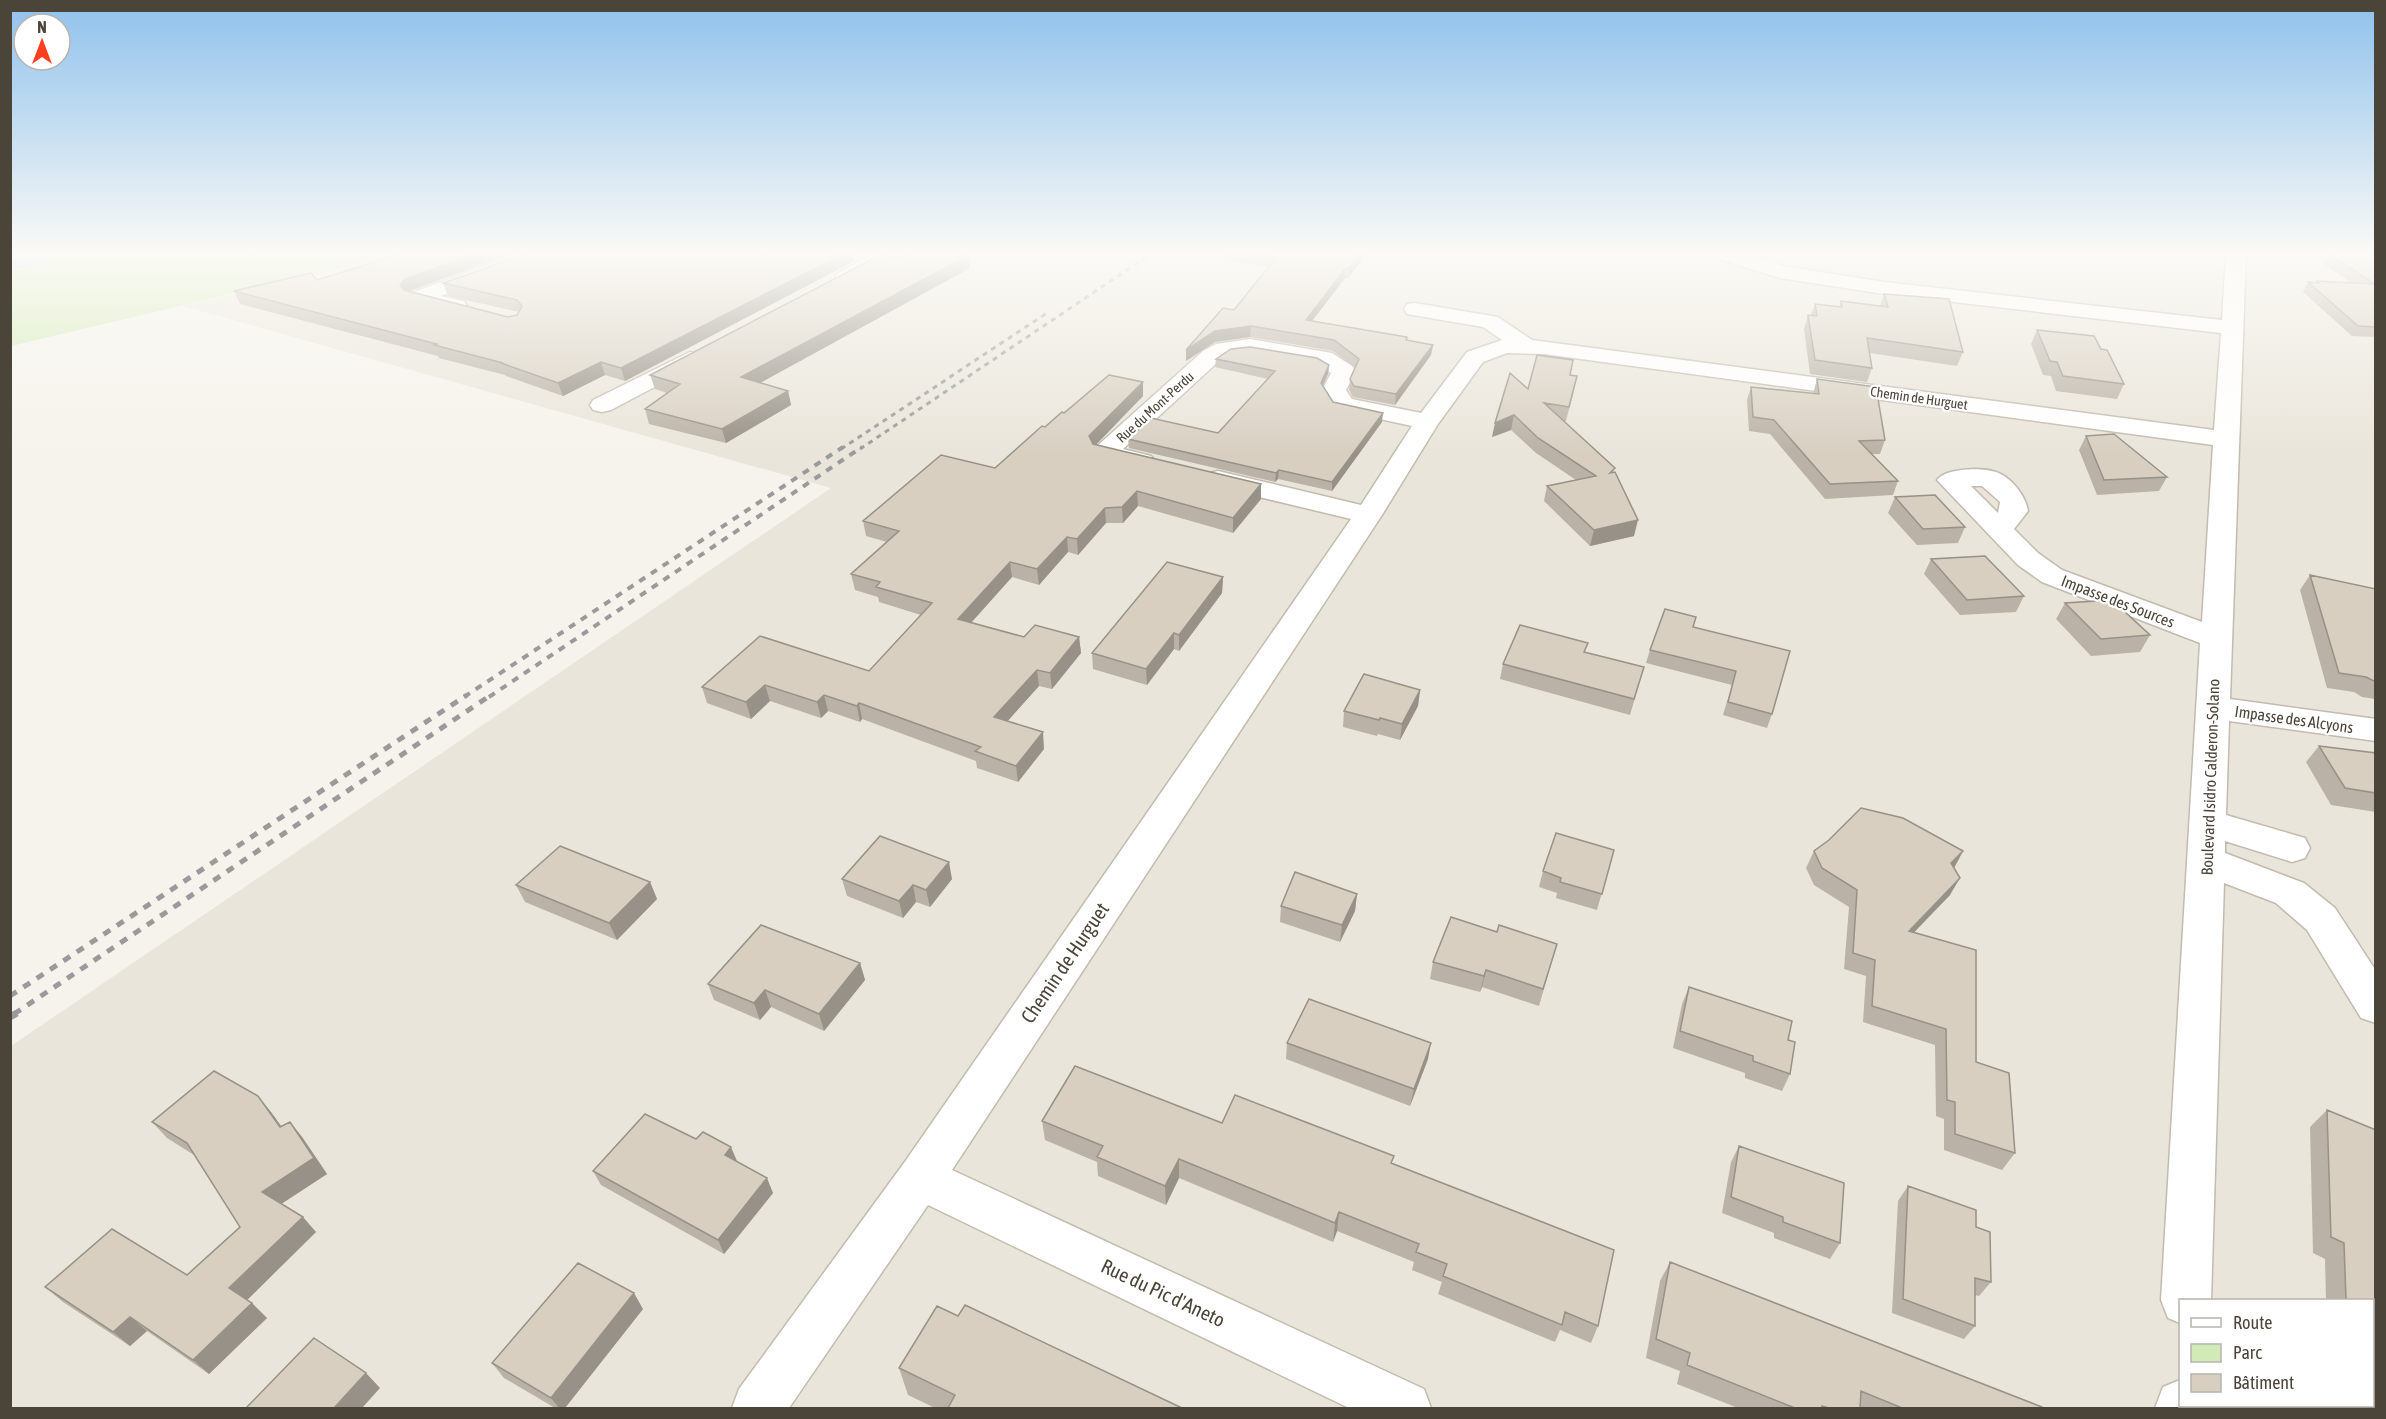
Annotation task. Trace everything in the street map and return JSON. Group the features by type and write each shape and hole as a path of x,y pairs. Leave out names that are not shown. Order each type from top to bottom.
{"street":[{"path":"1480,320 1490,322 1516,346"},
{"path":"2164,320 2231,328"},
{"name":"Boulevard Isidro Calderon-Solano","path":"2186,1299 2232,320"},
{"name":"Rue du Mont-Perdu","path":"1162,465 1105,452 1212,356 1224,349 1250,346 1324,358 1344,371 1334,390 1343,404 1427,422"},
{"name":"Chemin de Hurguet","path":"758,1408 920,1178 1368,514 1427,422 1475,357 1516,346 1544,347 2225,439"},
{"path":"602,405 704,351"},
{"path":"1196,474 1368,514"},
{"name":"Impasse des Sources","path":"2000,530 2028,559 2052,576 2216,638"},
{"name":"Impasse des Alcyons","path":"2213,708 2376,730"},
{"path":"2208,823 2292,848"},
{"path":"2206,861 2290,893 2321,919 2376,1006"},
{"name":"Rue du Pic d'Aneto","path":"920,1178 1405,1408"}],"shaded area":[{"path":"234,320 2375,320 2375,1408 11,1408 11,1046 831,488"}],"green space":[{"path":"11,320 120,320 11,346"}],"building":[{"path":"346,320 714,320 621,368 601,362 558,383 501,363 503,363 434,345 437,344"},
{"path":"755,320 847,320 741,377 788,391 722,429 645,409 680,384 650,375"},
{"path":"1212,320 1307,320 1407,337 1406,340 1433,345 1396,394 1354,386 1350,379 1359,359 1334,340 1251,326 1215,331 1186,350"},
{"path":"1809,320 1955,320 1963,352 1867,338 1872,368 1815,360"},
{"path":"2351,320 2376,320 2376,327 2358,326"},
{"path":"2037,330 2094,336 2101,349 2107,350 2124,384 2063,376 2057,362 2050,361"},
{"path":"1250,347 1317,358 1329,365 1321,383 1333,402 1383,413 1332,482 1279,470 1276,473 1128,439 1151,418 1218,433 1275,371 1216,359 1231,349"},
{"path":"1537,355 1573,360 1570,375 1577,376 1569,407 1544,403 1615,468 1610,473 1615,472 1638,520 1594,530 1547,486 1596,476 1538,438 1514,415 1495,423 1510,373 1528,389"},
{"path":"1109,375 1143,382 1089,436 1093,444 1261,484 1233,518 1137,491 1122,507 1105,508 1077,539 1067,537 1037,569 1010,562 958,619 1024,637 1035,625 1079,637 1050,673 1037,670 994,717 1043,732 1016,766 975,751 981,747 859,703 857,706 824,695 817,702 765,685 746,702 702,687 760,636 869,671 932,603 876,587 880,582 851,574 899,531 863,521 941,455 995,468 1042,426 1045,427 1062,412 1064,413"},
{"path":"1817,379 1876,387 1885,440 1859,441 1898,481 1830,484 1774,420 1753,417 1751,387 1819,394"},
{"path":"2114,434 2167,477 2104,480 2086,436"},
{"path":"1935,495 1965,527 1923,529 1895,497"},
{"path":"1985,556 2024,596 1967,600 1931,559"},
{"path":"1167,562 1223,577 1179,635 1174,633 1146,669 1092,653"},
{"path":"2310,575 2376,589 2376,682 2366,677 2339,673"},
{"path":"2112,600 2150,635 2101,639 2065,603"},
{"path":"1665,609 1696,617 1693,627 1790,651 1772,714 1728,702 1736,671 1650,650"},
{"path":"1520,625 1588,643 1584,652 1644,667 1634,699 1503,664"},
{"path":"1364,674 1420,690 1402,724 1344,711"},
{"path":"2319,746 2376,753 2376,793 2345,788"},
{"path":"1861,808 1903,818 1963,851 1951,863 1960,878 1909,931 1976,950 1976,1062 2009,1073 2015,1153 1955,1134 1955,1102 1947,1100 1946,1029 1872,1006 1875,960 1853,953 1857,890 1822,868 1814,851 1829,840"},
{"path":"1556,833 1614,850 1602,894 1560,882 1561,878 1543,871"},
{"path":"880,836 949,862 926,890 913,885 899,901 842,879"},
{"path":"560,846 650,882 609,923 516,885"},
{"path":"1295,872 1357,894 1342,925 1281,906"},
{"path":"1451,917 1497,932 1499,925 1557,944 1543,989 1486,970 1484,976 1433,962"},
{"path":"761,925 860,963 819,1014 765,990 754,1003 708,984"},
{"path":"1689,987 1792,1021 1788,1040 1795,1042 1790,1074 1753,1061 1753,1056 1680,1031"},
{"path":"1309,999 1431,1043 1414,1089 1287,1043"},
{"path":"1075,1066 1222,1123 1235,1095 1394,1156 1391,1163 1614,1250 1598,1326 1565,1312 1562,1325 1443,1276 1447,1264 1416,1252 1419,1244 1339,1212 1335,1223 1179,1159 1165,1186 1097,1157 1103,1146 1042,1121"},
{"path":"214,1071 258,1096 280,1127 290,1122 314,1158 262,1192 303,1217 229,1288 252,1303 193,1360 130,1317 113,1332 45,1287 112,1229 187,1275 240,1227 187,1143 152,1122"},
{"path":"2327,1110 2376,1130 2376,1316 2374,1315 2374,1299 2346,1299 2344,1243 2331,1237"},
{"path":"645,1114 696,1139 703,1132 731,1147 725,1155 767,1178 718,1240 593,1171"},
{"path":"1739,1146 1844,1183 1840,1243 1783,1222 1783,1217 1731,1197"},
{"path":"1908,1186 1976,1210 1976,1227 1990,1232 1991,1282 1975,1278 1975,1326 1903,1299"},
{"path":"1670,1262 2042,1408 1902,1408 1861,1391 1860,1408 1822,1406 1822,1408 1795,1408 1687,1365 1690,1353 1656,1339"},
{"path":"578,1263 634,1293 551,1398 492,1363"},
{"path":"965,1305 1182,1408 948,1408 955,1395 899,1368 937,1306 958,1316"},
{"path":"314,1338 366,1373 334,1408 246,1408"}],"railway":[{"path":"841,449 1036,320"},
{"path":"860,449 1052,320"},
{"path":"464,697 843,447"},
{"path":"489,697 862,447"},
{"path":"10,996 467,695"},
{"path":"14,1014 491,695"},
{"path":"10,1017 17,1013"}]}
